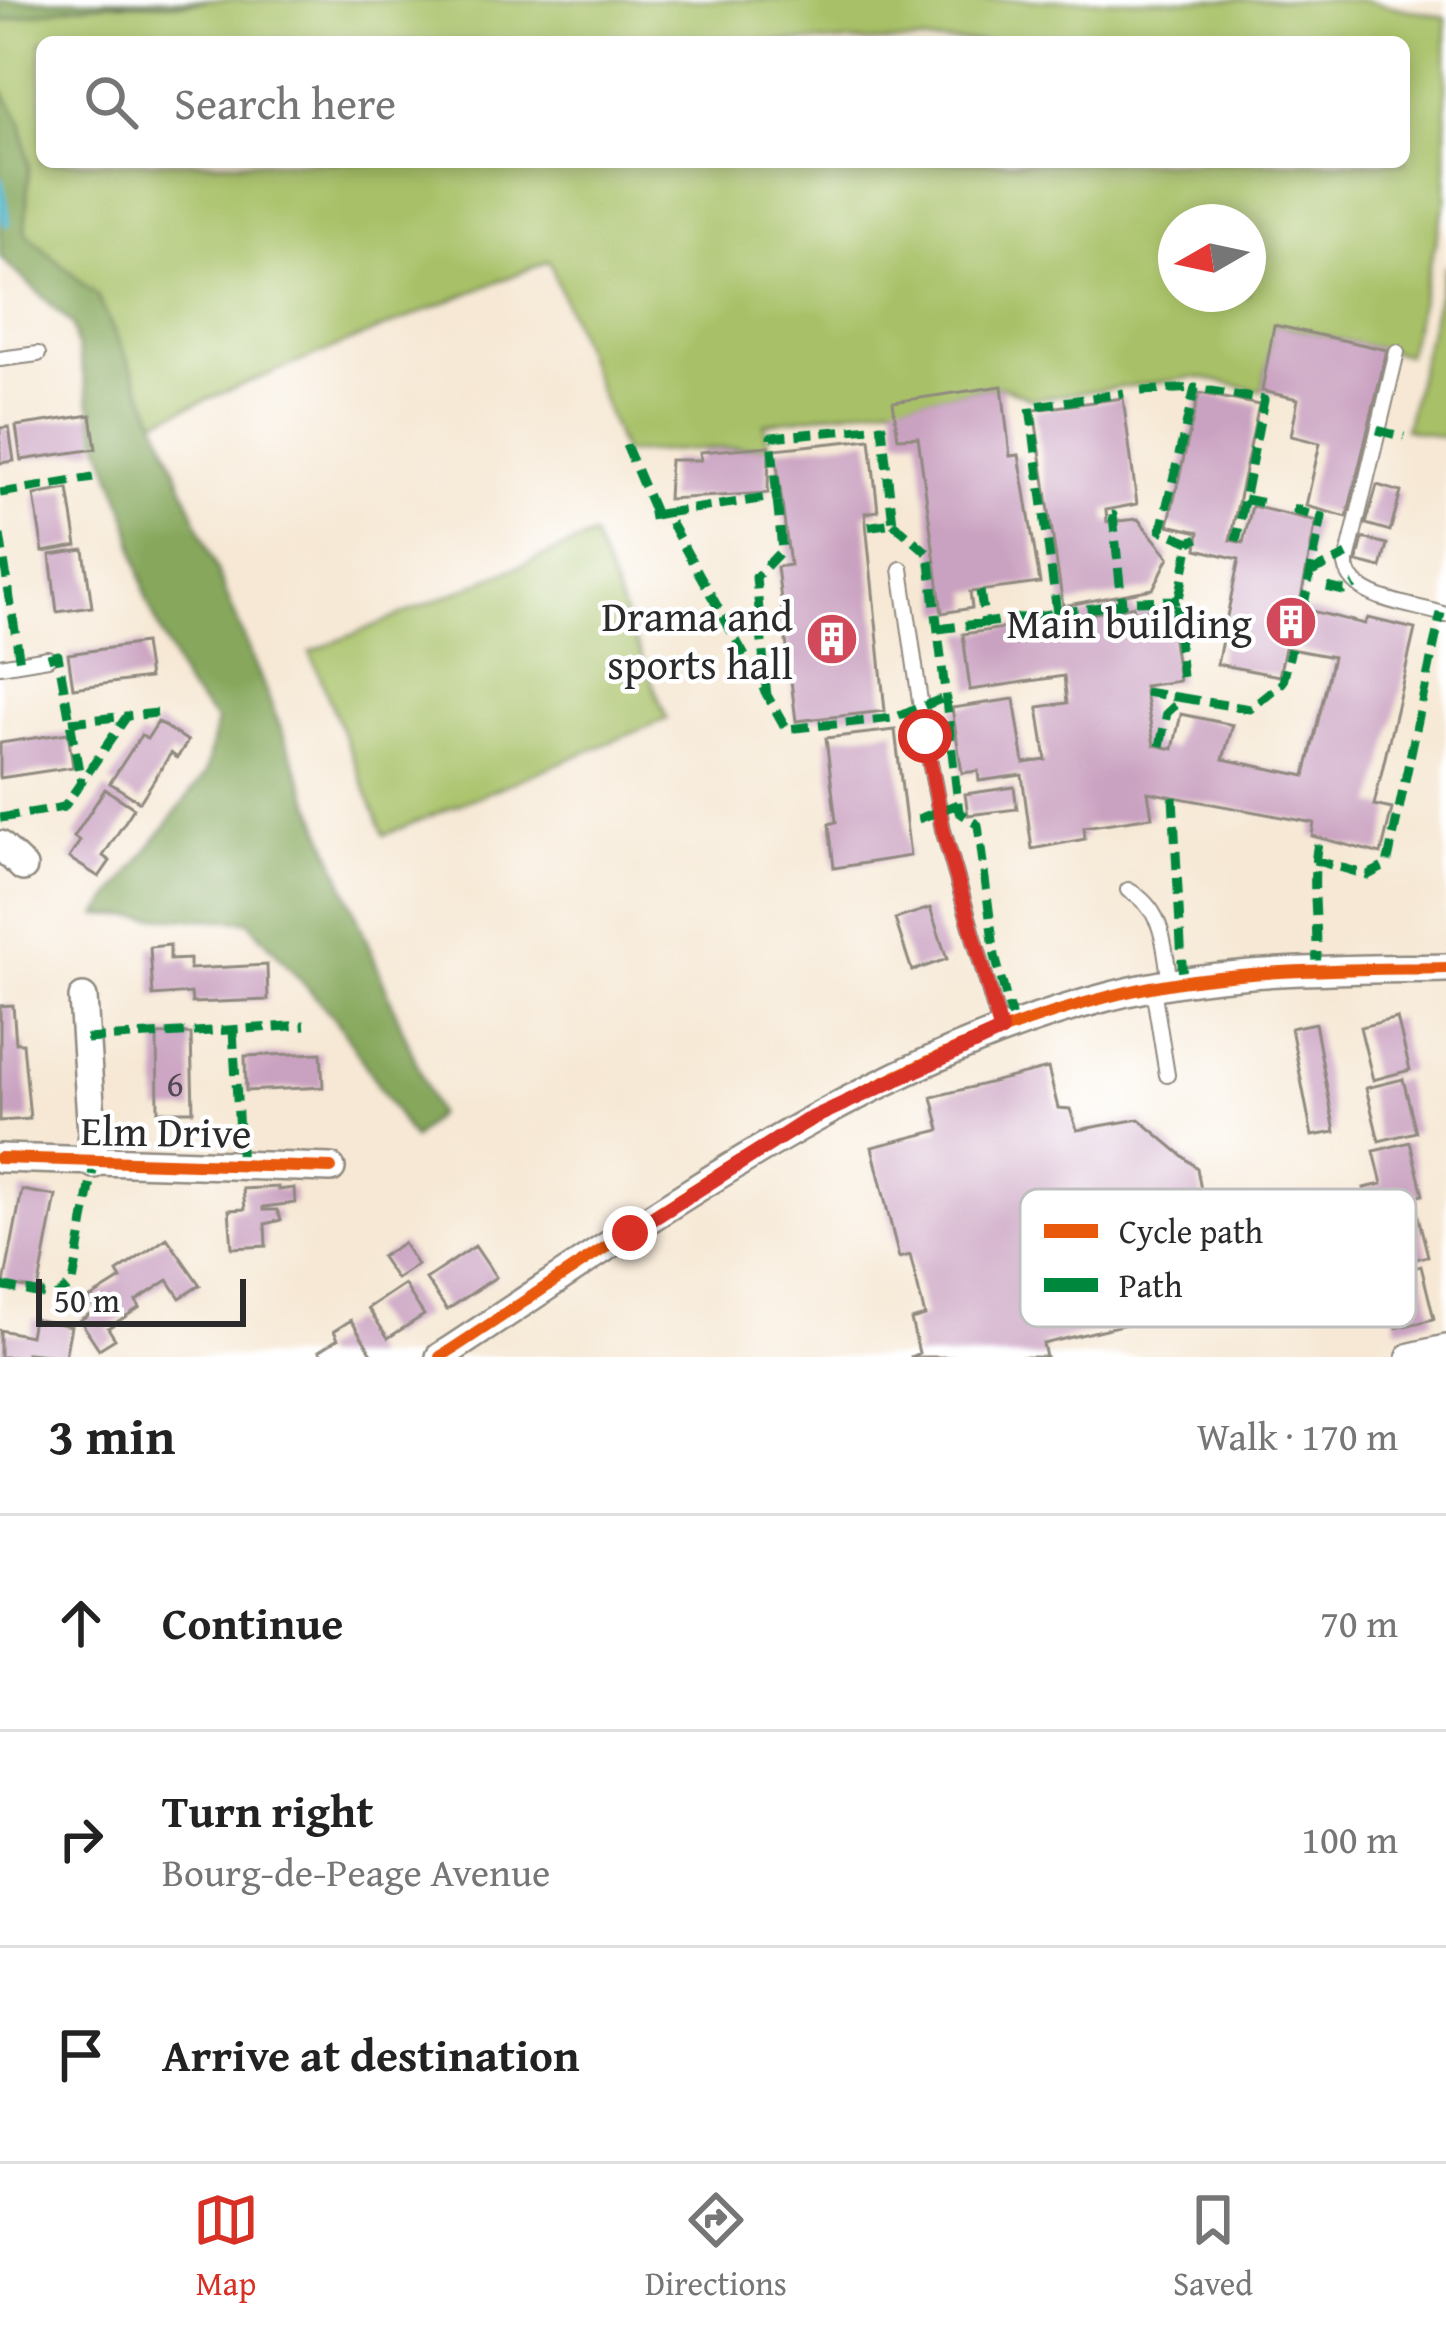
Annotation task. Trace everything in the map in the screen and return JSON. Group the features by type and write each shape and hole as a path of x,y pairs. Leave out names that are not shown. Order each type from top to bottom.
{"street":[{"path":"0,845 23,866"},
{"path":"440,1357 806,1121 1001,1031 1112,996 1162,986 1316,970 1446,968"},
{"name":"Elm Drive","path":"83,998 94,1164"},
{"name":"Elm Drive","path":"0,1158 331,1168"},
{"path":"1411,1357 1446,1349"}],"lane":[{"path":"1397,352 1346,565 1355,585 1370,593 1446,615"},
{"path":"0,359 38,354"},
{"path":"901,569 943,830 1001,1031"},
{"path":"0,666 48,658"},
{"path":"1129,890 1148,901 1161,926 1167,1075"}],"green space":[{"path":"0,0 208,0 82,5 0,22"},
{"path":"1364,0 1446,18 1446,200 1407,355 1275,325 1262,391 1197,377 1032,399 1001,386 764,424 769,446 623,453 549,261 156,420 97,296 25,232 29,166 21,121 0,86 0,22 49,10 115,3"},
{"path":"0,86 21,121 29,166 25,232 97,296 156,420 437,1114 413,1139 337,1021 248,921 98,915 205,774 217,721 185,686 147,601 126,512 97,435 72,324 0,257"},
{"path":"1446,265 1446,438 1405,429"},
{"path":"593,536 667,719 384,835 310,652"}],"building":[{"path":"1274,325 1387,350 1347,517 1306,506 1320,443 1291,436 1298,399 1262,391"},
{"path":"1002,386 1010,456 1019,455 1040,583 970,592 972,608 942,613 918,437 898,438 893,402"},
{"name":"Main building","path":"1199,393 1259,405 1230,540 1243,543 1252,506 1316,521 1299,608 1365,624 1368,618 1415,629 1374,805 1392,809 1381,854 1312,836 1314,823 1148,792 1152,817 1084,827 1085,839 1032,849 1022,775 979,781 978,771 962,773 952,708 1014,699 1024,763 1046,760 1038,707 1067,703 1064,676 970,690 963,634 1058,620 1062,638 1071,636 1069,618 1133,606 1134,612 1168,607 1179,681 1144,686 1154,745 1173,749 1181,714 1233,725 1223,759 1305,776 1333,657 1285,648 1279,676 1217,664 1239,559 1197,549 1199,532 1168,525"},
{"path":"1123,398 1137,504 1106,510 1107,522 1138,519 1169,557 1153,589 1063,606 1034,410"},
{"path":"91,415 96,449 21,460 16,426"},
{"path":"9,427 14,461 0,463 0,428"},
{"name":"Drama and sports hall","path":"870,439 878,511 865,513 885,711 796,721 777,567 790,565 775,449"},
{"path":"769,446 768,493 668,499 670,460 701,460 700,452"},
{"path":"1377,485 1401,492 1390,531 1366,524"},
{"path":"68,489 77,546 43,552 34,495"},
{"path":"1363,538 1387,544 1381,568 1357,562"},
{"path":"84,550 92,607 57,612 50,555"},
{"path":"144,643 149,678 73,688 68,654"},
{"path":"158,722 188,741 177,758 171,753 140,802 110,783 141,735 147,739"},
{"path":"895,730 910,856 834,868 829,824 836,822 826,738"},
{"path":"68,733 73,767 0,778 0,743"},
{"path":"1014,787 1017,809 968,815 965,794"},
{"path":"105,789 134,808 103,856 110,861 99,877 69,858 80,841 74,837"},
{"path":"930,908 947,959 912,971 895,919"},
{"path":"170,945 170,960 190,959 190,969 267,965 268,1000 192,1003 191,993 153,996 150,947"},
{"path":"13,1005 16,1043 23,1043 30,1119 0,1121 0,1006"},
{"path":"1397,1018 1410,1070 1373,1080 1360,1027"},
{"path":"1315,1023 1335,1132 1312,1136 1291,1028"},
{"path":"191,1034 193,1111 158,1111 157,1035"},
{"path":"321,1053 323,1087 246,1091 245,1056"},
{"path":"1048,1068 1058,1108 1070,1109 1077,1130 1139,1119 1197,1168 1201,1189 1020,1189 1020,1327 1113,1327 1043,1344 1046,1357 910,1357 919,1353 911,1320 925,1316 910,1255 899,1258 872,1147 940,1130 932,1097"},
{"path":"1403,1079 1416,1132 1379,1141 1366,1088"},
{"path":"1410,1142 1423,1195 1416,1197 1416,1189 1364,1189 1382,1184 1374,1151"},
{"path":"294,1188 295,1203 263,1207 277,1210 281,1220 265,1224 266,1246 232,1248 229,1210 245,1209 243,1189"},
{"path":"22,1190 56,1196 38,1290 4,1284"},
{"path":"1416,1208 1428,1256 1416,1259"},
{"path":"167,1238 200,1285 180,1298 168,1280 108,1328 115,1339 99,1349 80,1320 96,1310 89,1299 121,1279 117,1272"},
{"path":"403,1243 417,1265 396,1279 381,1257"},
{"path":"475,1246 496,1277 447,1310 426,1279"},
{"path":"1421,1266 1434,1319 1416,1323 1416,1267"},
{"path":"404,1284 424,1315 388,1338 368,1308"},
{"path":"33,1319 71,1326 65,1357 27,1353 26,1357 0,1357 0,1330 30,1336"},
{"path":"351,1320 374,1357 323,1357 319,1351 338,1339 334,1331"}],"waterway":[{"path":"0,181 6,222"}],"marked path":[{"path":"1141,391 1195,388"},
{"path":"1190,542 1161,530 1195,388 1264,400 1236,541"},
{"path":"1057,613 1030,407 1124,393"},
{"path":"767,697 756,577 782,550 771,437 882,427 893,523 866,527"},
{"path":"1377,430 1404,437"},
{"path":"626,445 656,515"},
{"path":"0,493 93,478"},
{"path":"665,513 781,496"},
{"path":"1244,499 1264,503 1265,497"},
{"path":"1298,505 1297,511 1322,517 1303,609"},
{"path":"649,516 665,513 786,729 894,718 946,697"},
{"path":"980,591 985,623 1122,604 1113,515 1106,516"},
{"path":"893,523 929,554 959,812 978,825 995,956 1014,1026"},
{"path":"0,535 20,663"},
{"path":"1182,677 1176,614 1190,542 1198,538"},
{"path":"1310,573 1347,555"},
{"path":"1327,587 1344,591 1355,585"},
{"path":"1136,601 1179,600"},
{"path":"1314,860 1368,875 1387,865 1441,613"},
{"path":"938,629 985,623"},
{"path":"1160,746 1167,713 1183,698 1250,709 1283,682 1291,649"},
{"path":"48,658 58,655 81,782"},
{"path":"1145,692 1183,698"},
{"path":"0,818 64,807 127,716 157,713"},
{"path":"70,722 127,716"},
{"path":"1173,797 1183,982"},
{"path":"918,819 958,804"},
{"path":"1316,970 1319,838"},
{"path":"86,1039 305,1025"},
{"path":"233,1030 241,1167"},
{"path":"0,1286 57,1297 73,1283 94,1164"}],"cycle path":[{"path":"440,1357 762,1149 931,1060 1019,1024 1111,996 1193,980 1277,972 1446,968"},
{"path":"0,1158 331,1168"}],"place":[{"name":"Main building","path":"1291,622"},
{"name":"Drama and sports hall","path":"832,639"}],"route":[{"path":"630,1233 806,1121 1001,1031 943,830 925,736"}]}
